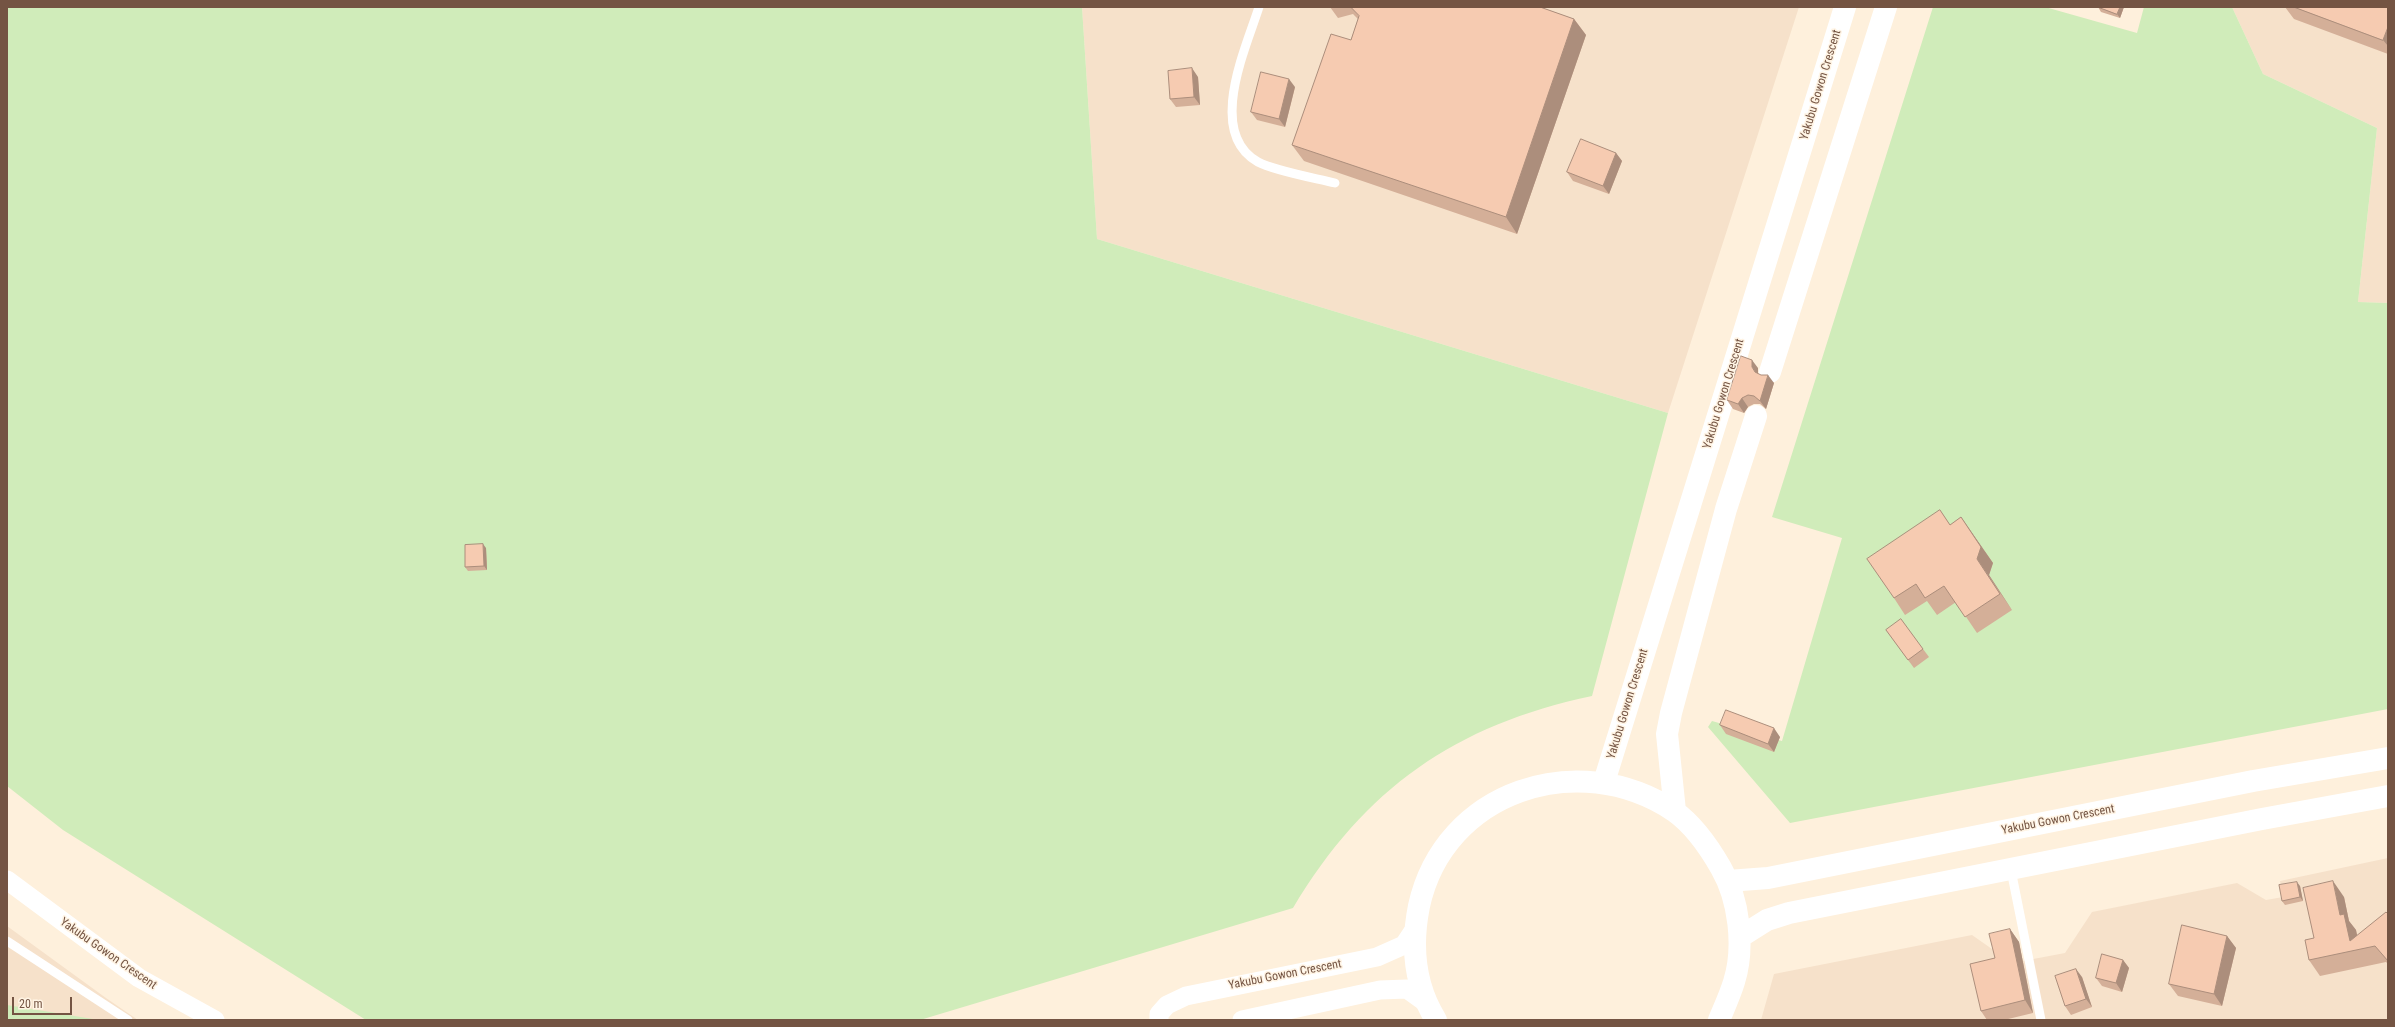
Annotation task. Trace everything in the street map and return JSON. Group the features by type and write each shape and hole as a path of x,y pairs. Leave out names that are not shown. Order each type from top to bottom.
{"street":[{"name":"Yakubu Gowon Crescent","path":"1604,782 1845,7"},
{"path":"1770,372 1886,7"},
{"path":"1674,812 1667,734 1671,713 1726,509 1756,416"},
{"name":"Yakubu Gowon Crescent","path":"1728,881 1768,878 2254,781 2388,758"},
{"path":"1430,1011 1415,967 1414,930 1424,887 1445,847 1476,815 1515,792 1559,781 1604,782 1636,790 1674,812 1706,842 1728,881 1737,909 1740,937 1735,981 1719,1020"},
{"path":"1740,937 1767,920 1790,913 2262,819 2388,796"},
{"name":"Yakubu Gowon Crescent","path":"7,880 138,978 214,1020"},
{"name":"Yakubu Gowon Crescent","path":"1159,1020 1159,1014 1167,1005 1186,996 1377,957 1404,945 1414,930"},
{"path":"1242,1020 1380,990 1406,990 1430,1011"}],"lane":[{"path":"1259,7 1233,90 1232,110 1236,137 1247,154 1259,162 1334,183"},
{"path":"2011,870 2041,1020"},
{"path":"7,941 128,1020"}],"shaded area":[{"path":"1082,7 1799,7 1668,413 1097,239"},
{"path":"2232,7 2388,7 2388,303 2358,302 2377,128 2263,74"},
{"path":"2388,858 2388,1020 1761,1020 1774,974 1972,935 2012,963 2065,953 2092,912 2237,883 2266,900 2283,897 2280,881"},
{"path":"7,926 106,998 138,1020 7,1020"}],"green space":[{"path":"7,7 1082,7 1097,239 1668,413 1592,696 1543,709 1498,724 1456,744 1418,768 1383,796 1351,828 1321,866 1293,908 920,1020 366,1020 63,830 7,786"},
{"path":"1933,7 2045,7 2137,33 2144,7 2232,7 2263,74 2377,128 2358,302 2388,303 2388,709 1790,823 1708,727 1712,721 1782,741 1842,538 1772,517"},
{"path":"7,1005 93,1019 93,1020 7,1020"}],"building":[{"path":"1351,7 1540,7 1574,19 1506,217 1292,145 1331,34 1351,40 1359,16"},
{"path":"2098,7 2120,7 2117,14"},
{"path":"2294,7 2388,7 2388,27 2383,40"},
{"path":"1192,68 1194,97 1170,99 1168,71"},
{"path":"1261,72 1289,79 1279,119 1251,112"},
{"path":"1581,139 1616,153 1603,186 1567,172"},
{"path":"1741,356 1752,360 1752,367 1755,372 1761,375 1768,375 1760,401 1754,396 1748,395 1742,398 1738,404 1727,400"},
{"path":"1940,510 1950,525 1961,517 1981,547 1977,559 2000,594 1965,617 1944,586 1925,598 1916,584 1894,598 1867,559"},
{"path":"483,544 484,566 465,567 465,545"},
{"path":"1901,619 1923,649 1908,660 1886,630"},
{"path":"1726,710 1774,728 1768,744 1720,725"},
{"path":"2333,881 2340,915 2344,914 2350,941 2386,912 2388,914 2388,961 2375,946 2309,960 2305,940 2314,938 2303,888"},
{"path":"2297,882 2300,897 2282,901 2279,885"},
{"path":"2182,925 2227,936 2214,994 2169,984"},
{"path":"2010,929 2025,1000 1981,1011 1970,964 1995,958 1989,934"},
{"path":"2102,954 2123,960 2116,983 2096,978"},
{"path":"2076,969 2086,999 2065,1006 2055,976"}]}
